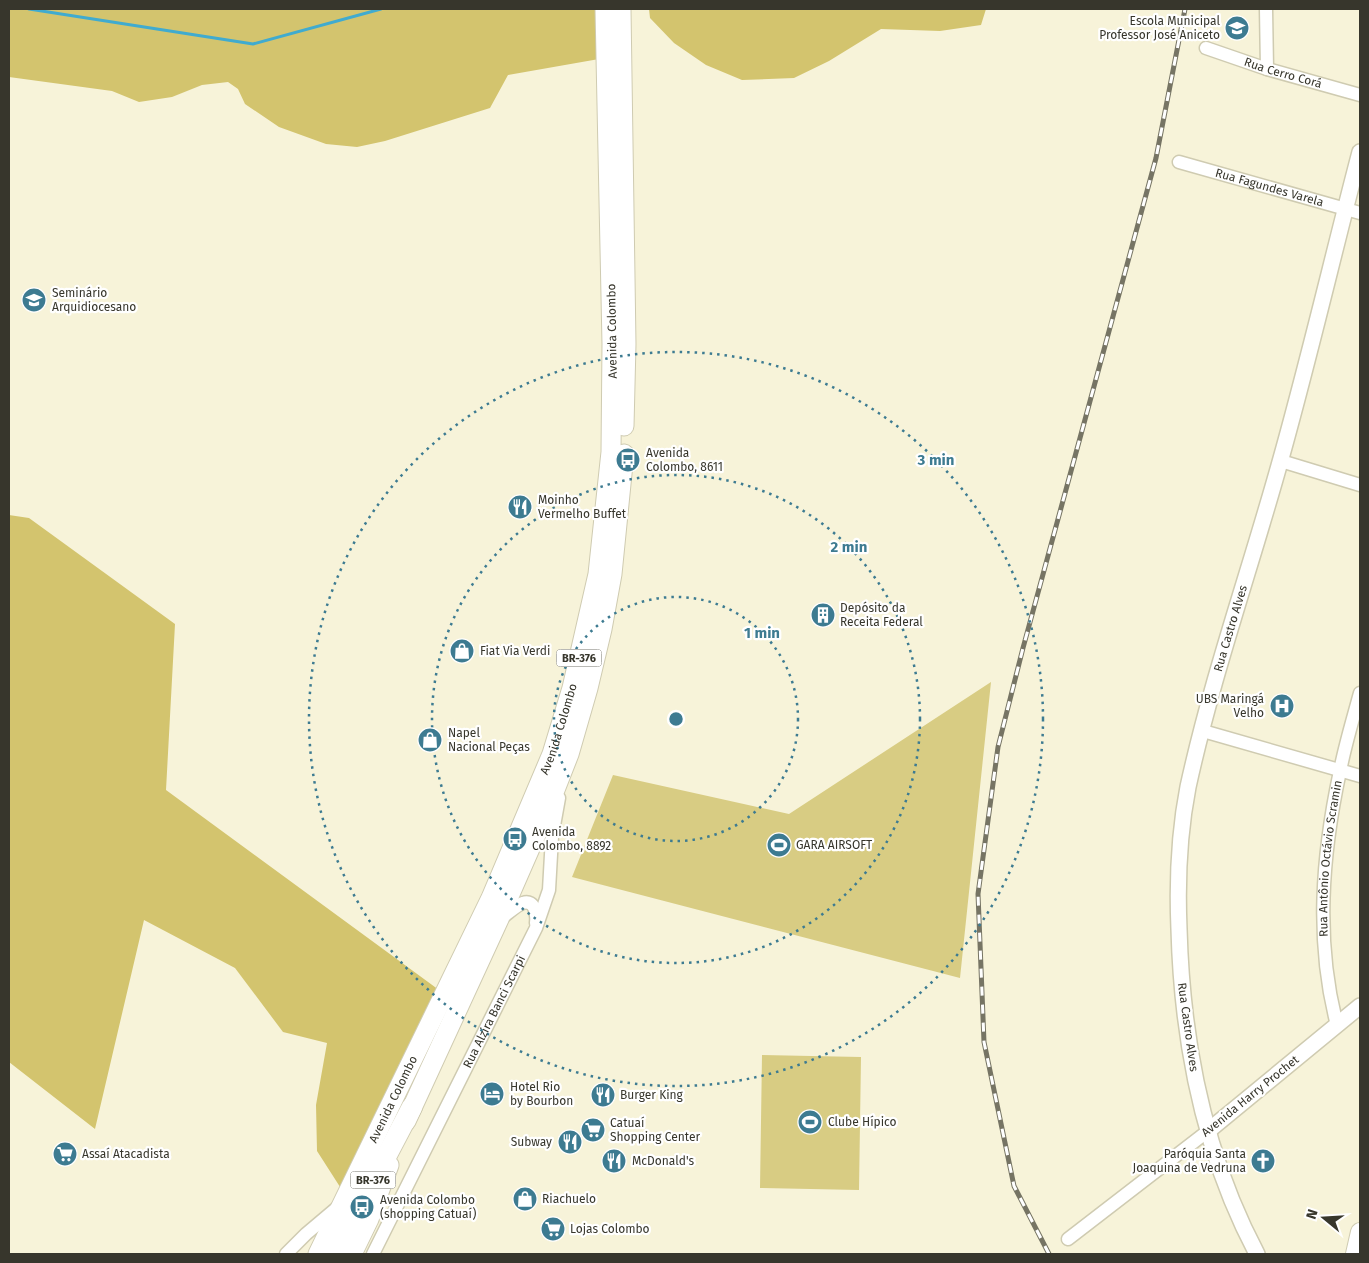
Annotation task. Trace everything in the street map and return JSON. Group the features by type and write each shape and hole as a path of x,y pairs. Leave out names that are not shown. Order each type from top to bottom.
{"highway":[{"name":"Avenida Colombo","path":"335,1254 412,1107"}],"main road":[{"name":"Avenida Colombo","path":"318,1254 491,898 552,754 572,688 598,574 612,442 612,344 605,9"},
{"name":"Avenida Colombo","path":"412,1107 500,919 549,805 569,754 588,688 602,628 612,574 623,460 626,344 621,9"},
{"path":"352,1254 368,1219 412,1107"},
{"path":"1355,1254 1360,1232"}],"street":[{"path":"1266,9 1267,69"},
{"name":"Rua Cerro Corá","path":"1206,48 1267,69 1360,95"},
{"name":"Rua Castro Alves","path":"1257,1254 1235,1210 1208,1131 1196,1087 1183,1005 1178,901 1180,848 1188,789 1203,731 1219,670 1281,461 1360,152"},
{"name":"Rua Fagundes Varela","path":"1179,162 1360,213"},
{"path":"1281,461 1360,485"},
{"name":"Rua Antônio Octávio Scramin","path":"1337,1025 1329,995 1323,947 1323,892 1329,831 1340,771 1360,693"},
{"path":"1203,731 1360,776"},
{"name":"Rua Alzira Banci Scarpi","path":"371,1254 536,928 549,890 552,837 556,809 569,754"},
{"path":"500,919 522,903 529,903 534,908 536,915 536,928"},
{"name":"Avenida Harry Prochet","path":"1068,1239 1208,1131 1360,1006"},
{"path":"286,1254 306,1234 344,1203"}],"shaded area":[{"path":"9,9 597,9 599,59 508,75 490,108 385,141 357,147 326,144 279,127 245,104 238,89 228,82 202,85 172,97 139,102 112,91 9,77"},
{"path":"649,9 986,9 981,25 940,31 881,29 829,61 794,78 742,80 706,65 674,43 650,18"},
{"path":"9,515 29,518 175,624 166,790 439,990 342,1190 317,1151 316,1105 327,1043 283,1032 235,968 144,920 95,1129 9,1062"},
{"name":"GARA AIRSOFT","path":"991,682 960,978 572,877 613,775 789,814"},
{"name":"Clube Hípico","path":"762,1055 861,1057 859,1190 760,1188"}],"waterway":[{"path":"29,9 253,44 381,9"}],"railway":[{"path":"1049,1254 1014,1186 984,1042 978,894 998,747 1023,648 1156,158 1185,9"}],"place":[{"name":"Escola Municipal Professor José Aniceto","path":"1237,28"},
{"name":"Seminário Arquidiocesano","path":"34,300"},
{"name":"Avenida Colombo, 8611","path":"628,460"},
{"name":"Moinho Vermelho Buffet","path":"520,507"},
{"name":"Depósito da Receita Federal","path":"823,615"},
{"name":"Fiat Via Verdi","path":"462,651"},
{"name":"UBS Maringá Velho","path":"1282,706"},
{"name":"Napel Nacional Peças","path":"430,740"},
{"name":"Avenida Colombo, 8892","path":"515,839"},
{"name":"GARA AIRSOFT","path":"779,845"},
{"name":"Hotel Rio by Bourbon","path":"492,1094"},
{"name":"Burger King","path":"603,1095"},
{"name":"Clube Hípico","path":"810,1122"},
{"name":"Catuaí Shopping Center","path":"593,1130"},
{"name":"Subway","path":"570,1142"},
{"name":"Assaí Atacadista","path":"65,1154"},
{"name":"McDonald's","path":"614,1161"},
{"name":"Paróquia Santa Joaquina de Vedruna","path":"1263,1161"},
{"name":"Riachuelo","path":"525,1199"},
{"name":"Avenida Colombo (shopping Catuaí)","path":"362,1207"},
{"name":"Lojas Colombo","path":"553,1229"}]}
